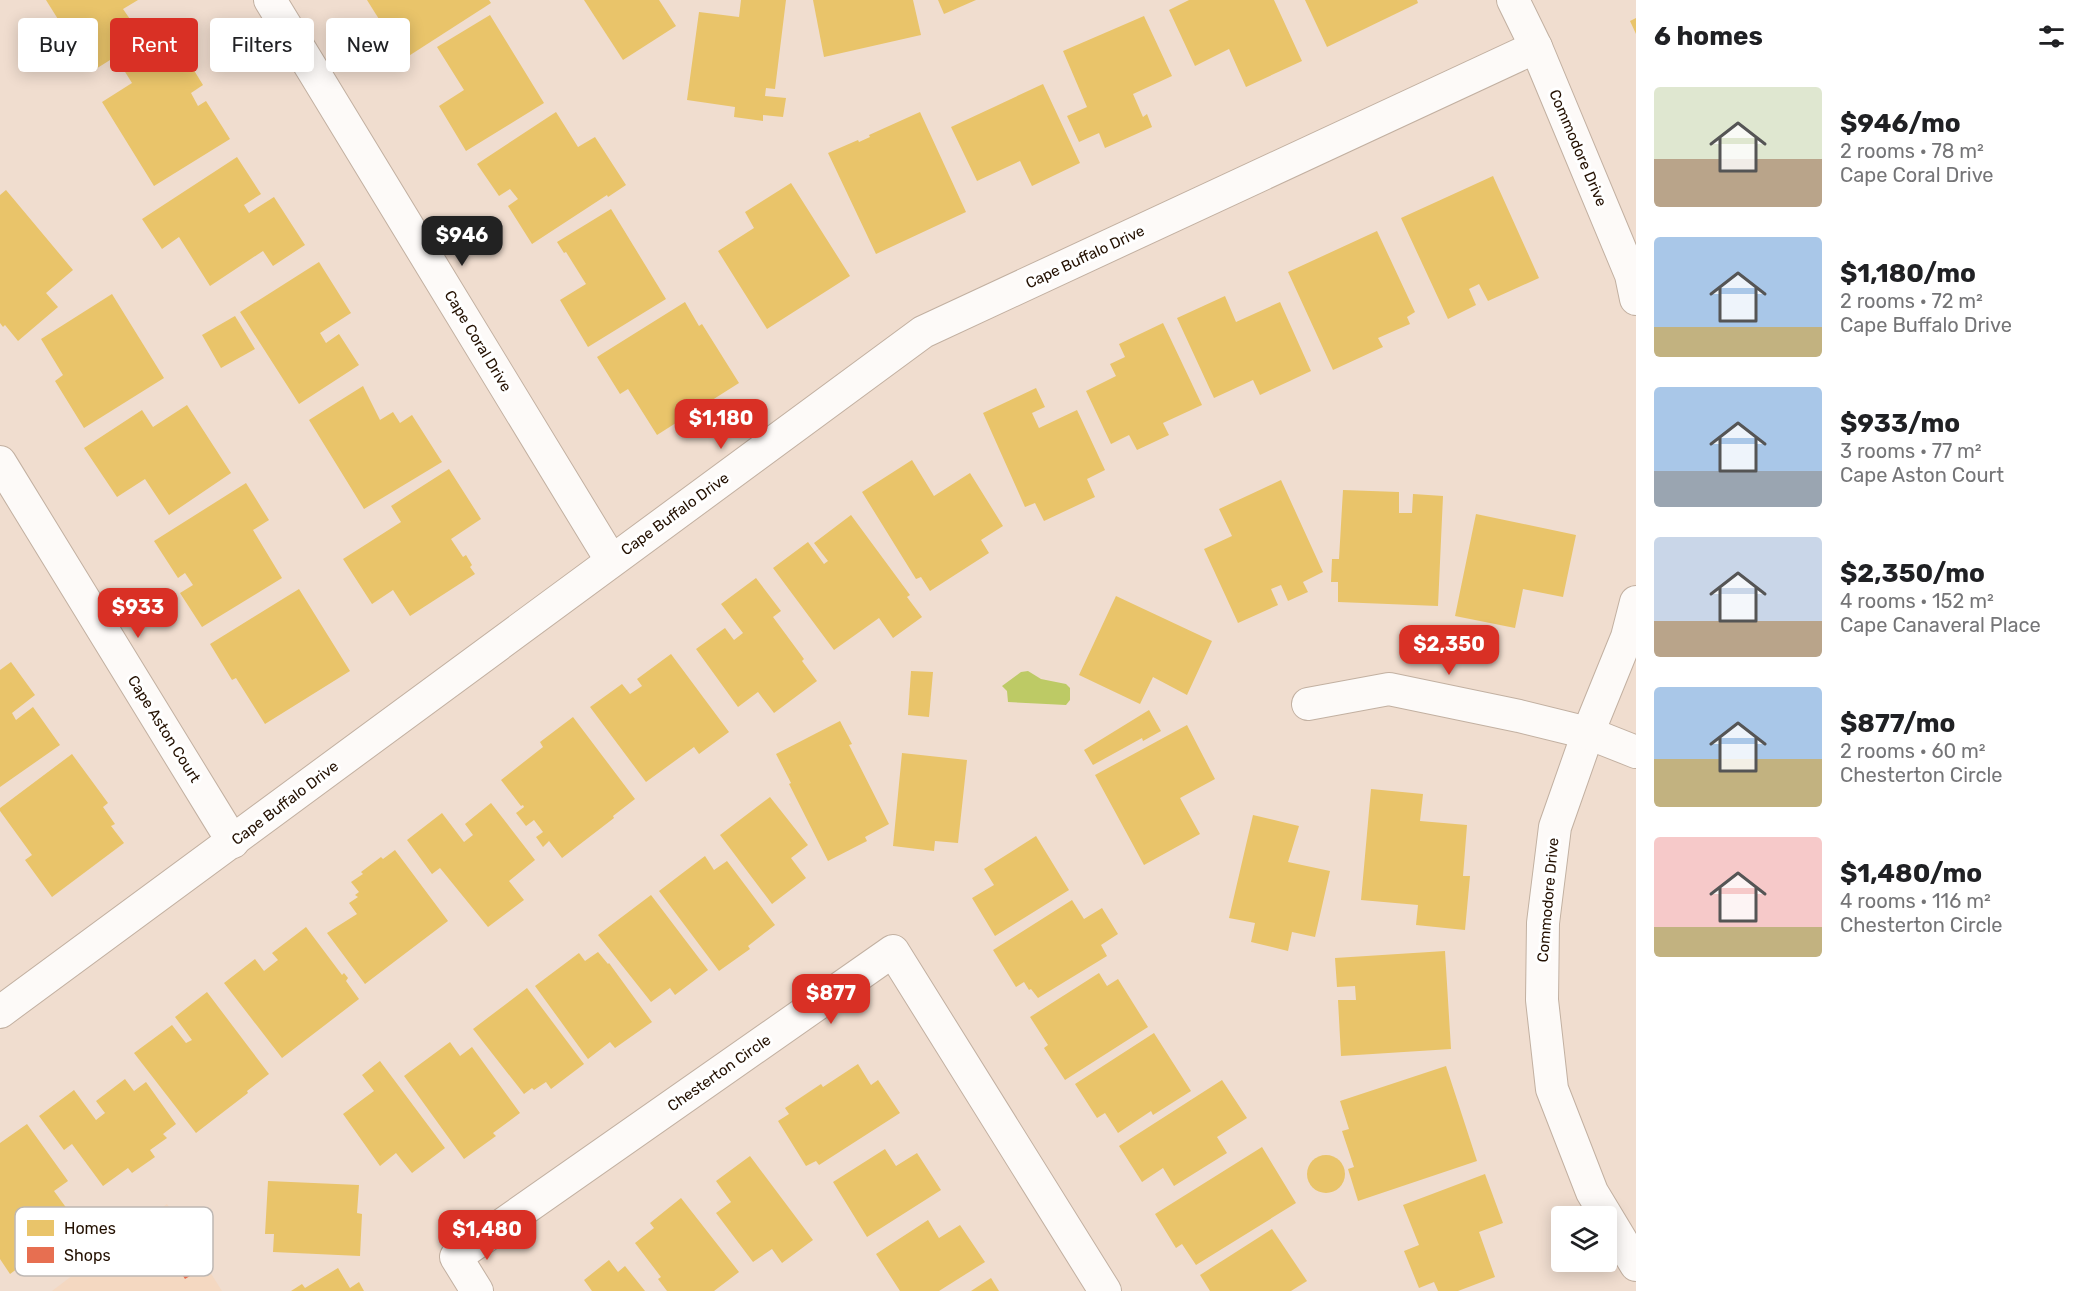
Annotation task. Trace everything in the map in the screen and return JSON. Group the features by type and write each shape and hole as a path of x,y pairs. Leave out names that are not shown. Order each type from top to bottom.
{"street":[{"name":"Cape Coral Drive","path":"270,0 611,560"},
{"name":"Commodore Drive","path":"1513,0 1536,47 1632,275 1636,299"},
{"name":"Cape Buffalo Drive","path":"0,1012 923,332 1536,47"},
{"name":"Cape Aston Court","path":"0,462 233,842"},
{"name":"Commodore Drive","path":"1636,602 1627,637 1588,733 1555,827 1543,923 1542,1000 1552,1089 1592,1192 1636,1265"},
{"path":"1308,704 1389,689 1588,733 1636,752"},
{"name":"Chesterton Circle","path":"477,1291 456,1257 893,951 1105,1291"}],"shaded area":[{"path":"1028,671 1041,679 1066,684 1070,688 1070,700 1066,705 1008,702 1007,691 1002,686 1021,672"},
{"path":"72,1276 213,1276 222,1291 52,1291"}],"building: Homes":[{"path":"46,0 138,0 123,9 129,18 110,18 110,60 98,68 98,18 57,18"},
{"path":"367,0 489,0 491,3 410,55 410,18 378,18"},
{"path":"584,0 659,0 676,26 623,60"},
{"path":"741,0 786,0 775,89 766,88 765,96 786,98 783,117 763,115 763,121 734,117 735,107 687,100 699,12 739,17"},
{"path":"813,0 913,0 921,35 824,57"},
{"path":"938,0 976,0 944,14"},
{"path":"1189,0 1274,0 1302,61 1246,87 1229,49 1195,66 1169,10"},
{"path":"1305,0 1417,0 1418,3 1327,47"},
{"path":"490,15 544,103 466,151 439,106 464,90 437,47"},
{"path":"1144,16 1172,76 1133,94 1143,117 1147,114 1152,127 1105,148 1099,133 1079,142 1067,116 1087,107 1063,51"},
{"path":"1636,18 1636,34 1630,21"},
{"path":"125,72 195,72 203,85 191,93 198,106 206,101 230,139 154,186 102,102 132,83"},
{"path":"1043,84 1080,163 1032,186 1020,161 977,181 951,127"},
{"path":"556,112 578,147 595,137 626,185 532,244 508,206 518,199 510,189 499,196 477,164"},
{"path":"920,112 966,212 876,254 828,153 858,140 859,142 870,137 869,135"},
{"path":"237,157 261,194 244,205 249,213 274,197 305,245 273,266 263,251 210,286 179,237 162,249 142,219"},
{"path":"1493,176 1539,278 1488,301 1479,284 1469,289 1476,305 1448,319 1401,218"},
{"path":"791,183 850,276 767,329 718,251 754,228 745,212"},
{"path":"6,190 73,270 46,293 58,307 18,341 5,325 3,327 0,323 0,195"},
{"path":"611,209 666,299 588,347 560,300 586,284 557,242"},
{"path":"1377,231 1415,312 1407,317 1410,324 1378,338 1383,347 1333,370 1288,272"},
{"path":"319,262 351,313 320,333 326,343 339,334 359,365 299,404 240,312"},
{"path":"112,294 164,378 84,428 55,381 63,375 41,339"},
{"path":"1225,296 1236,322 1280,302 1311,371 1260,395 1253,380 1214,398 1177,318"},
{"path":"685,302 699,326 702,324 739,383 657,435 628,389 620,394 597,357"},
{"path":"235,316 255,349 221,368 202,335"},
{"path":"1163,323 1202,405 1163,423 1169,435 1137,450 1129,435 1111,444 1086,391 1116,376 1110,364 1125,357 1119,344"},
{"path":"363,386 380,420 393,412 400,423 412,415 442,462 364,509 309,420"},
{"path":"1036,388 1045,407 1032,413 1039,428 1077,410 1105,470 1087,479 1095,497 1044,521 1035,503 1025,507 983,413"},
{"path":"187,405 231,473 169,515 145,479 117,497 84,448 142,410 153,427"},
{"path":"912,460 934,496 970,473 1003,526 981,540 989,553 930,591 921,577 916,579 862,492"},
{"path":"449,469 481,519 451,539 463,557 466,555 475,574 410,616 393,590 372,604 343,559 401,522 391,506"},
{"path":"1281,480 1323,572 1303,582 1308,592 1288,601 1281,585 1271,589 1278,605 1238,623 1204,549 1232,536 1219,509"},
{"path":"246,483 269,520 253,530 282,578 202,627 180,593 193,585 185,573 178,578 154,541"},
{"path":"1343,490 1399,492 1399,513 1412,513 1413,494 1443,496 1438,606 1338,602 1338,582 1331,582 1332,559 1339,559"},
{"path":"1476,514 1576,535 1563,597 1523,589 1515,628 1455,616"},
{"path":"851,515 910,595 907,597 922,617 893,638 879,618 834,650 773,568 808,542 824,564 828,561 814,543"},
{"path":"756,578 781,611 773,617 817,681 774,713 758,692 738,707 696,649 725,628 734,640 743,633 721,604"},
{"path":"299,589 350,671 265,724 236,678 232,680 210,644"},
{"path":"1116,596 1212,641 1187,695 1153,677 1140,704 1079,675"},
{"path":"671,654 729,732 699,754 694,747 646,782 590,707 622,684 630,694 642,686 637,679"},
{"path":"11,662 35,695 12,713 16,720 33,707 60,745 0,787 0,670"},
{"path":"911,671 933,672 929,717 908,715"},
{"path":"1149,710 1161,731 1143,741 1142,738 1093,765 1084,750"},
{"path":"573,717 635,799 562,858 549,841 543,847 536,837 543,832 534,820 526,826 516,813 524,807 523,805 521,806 501,780 543,747 540,742"},
{"path":"840,721 852,744 849,745 889,824 865,837 867,841 828,861 776,754"},
{"path":"1187,725 1215,779 1180,798 1200,834 1144,865 1095,775"},
{"path":"902,753 967,760 958,843 935,841 934,851 893,846"},
{"path":"72,754 108,803 103,807 115,824 111,826 124,843 52,897 25,860 32,855 0,808"},
{"path":"1371,789 1423,794 1420,821 1467,825 1463,876 1470,876 1465,930 1416,925 1418,905 1361,900"},
{"path":"770,797 808,845 791,858 806,878 772,904 720,835"},
{"path":"491,803 535,860 509,881 524,900 488,927 440,868 432,874 407,840 442,813 464,842 473,835 465,824"},
{"path":"1253,815 1299,826 1288,862 1330,871 1315,937 1292,932 1288,951 1251,942 1255,923 1229,918"},
{"path":"1036,836 1069,890 995,936 972,898 994,885 984,869"},
{"path":"395,850 448,921 365,984 327,933 357,914 349,903 358,897 355,895 359,892 351,882 381,857 383,859"},
{"path":"705,856 714,870 727,861 775,925 748,946 750,949 719,971 659,891"},
{"path":"651,895 708,970 675,995 670,988 651,1002 598,935"},
{"path":"1072,900 1084,919 1102,908 1118,934 1101,945 1107,956 1038,998 1024,982 1016,987 993,950"},
{"path":"306,927 342,975 344,973 348,978 346,981 359,999 282,1058 224,983 255,959 264,971 278,960 272,953"},
{"path":"1445,951 1451,1049 1341,1056 1338,1000 1356,1000 1355,986 1337,987 1335,958"},
{"path":"598,952 609,963 652,1022 615,1048 610,1042 588,1059 535,986 579,953 585,961"},
{"path":"1099,973 1107,986 1118,979 1148,1027 1065,1080 1044,1048 1048,1045 1030,1017"},
{"path":"527,988 584,1064 551,1089 546,1082 524,1094 473,1029"},
{"path":"207,992 269,1074 196,1133 134,1053 172,1025 186,1043 192,1040 175,1017"},
{"path":"1154,1033 1191,1091 1153,1115 1151,1111 1118,1133 1105,1113 1097,1118 1075,1084"},
{"path":"450,1042 460,1056 472,1047 520,1113 493,1133 496,1136 464,1159 404,1076"},
{"path":"380,1061 445,1148 412,1173 396,1153 380,1166 343,1114 374,1091 362,1075"},
{"path":"858,1064 871,1085 878,1080 900,1113 819,1165 816,1161 806,1166 778,1121 789,1114 785,1108 821,1084 823,1087"},
{"path":"1446,1066 1477,1161 1358,1201 1348,1169 1354,1167 1342,1131 1349,1129 1340,1101"},
{"path":"125,1079 134,1091 146,1082 176,1124 163,1134 167,1138 150,1150 155,1157 132,1173 128,1168 103,1186 72,1144 64,1150 39,1116 74,1090 96,1120 105,1113 96,1101"},
{"path":"1222,1080 1247,1118 1217,1137 1227,1153 1174,1186 1163,1168 1142,1182 1119,1146"},
{"path":"27,1124 68,1181 54,1191 66,1207 15,1207 15,1270 10,1274 0,1259 0,1143"},
{"path":"1262,1147 1296,1203 1196,1265 1182,1244 1176,1248 1155,1214"},
{"path":"885,1149 896,1166 917,1153 941,1190 867,1237 833,1182"},
{"path":"1326,1155 1340,1160 1345,1174 1340,1188 1326,1193 1312,1188 1307,1174 1312,1160"},
{"path":"750,1156 813,1240 782,1263 772,1249 753,1262 716,1213 731,1202 716,1181"},
{"path":"1485,1174 1503,1223 1479,1232 1495,1277 1458,1291 1438,1291 1434,1282 1419,1288 1404,1251 1419,1245 1403,1205"},
{"path":"268,1181 359,1185 357,1213 362,1214 360,1256 273,1252 274,1234 265,1234"},
{"path":"681,1198 739,1272 714,1291 667,1291 658,1279 661,1277 635,1243 654,1228 650,1223"},
{"path":"928,1220 939,1238 960,1225 985,1262 939,1291 900,1291 876,1254"},
{"path":"1272,1229 1307,1281 1291,1291 1210,1291 1200,1275"},
{"path":"609,1260 618,1272 625,1266 645,1291 592,1291 584,1280"},
{"path":"338,1268 350,1288 359,1282 364,1291 291,1291 302,1284 305,1288"},
{"path":"991,1278 999,1291 971,1291"}]}
